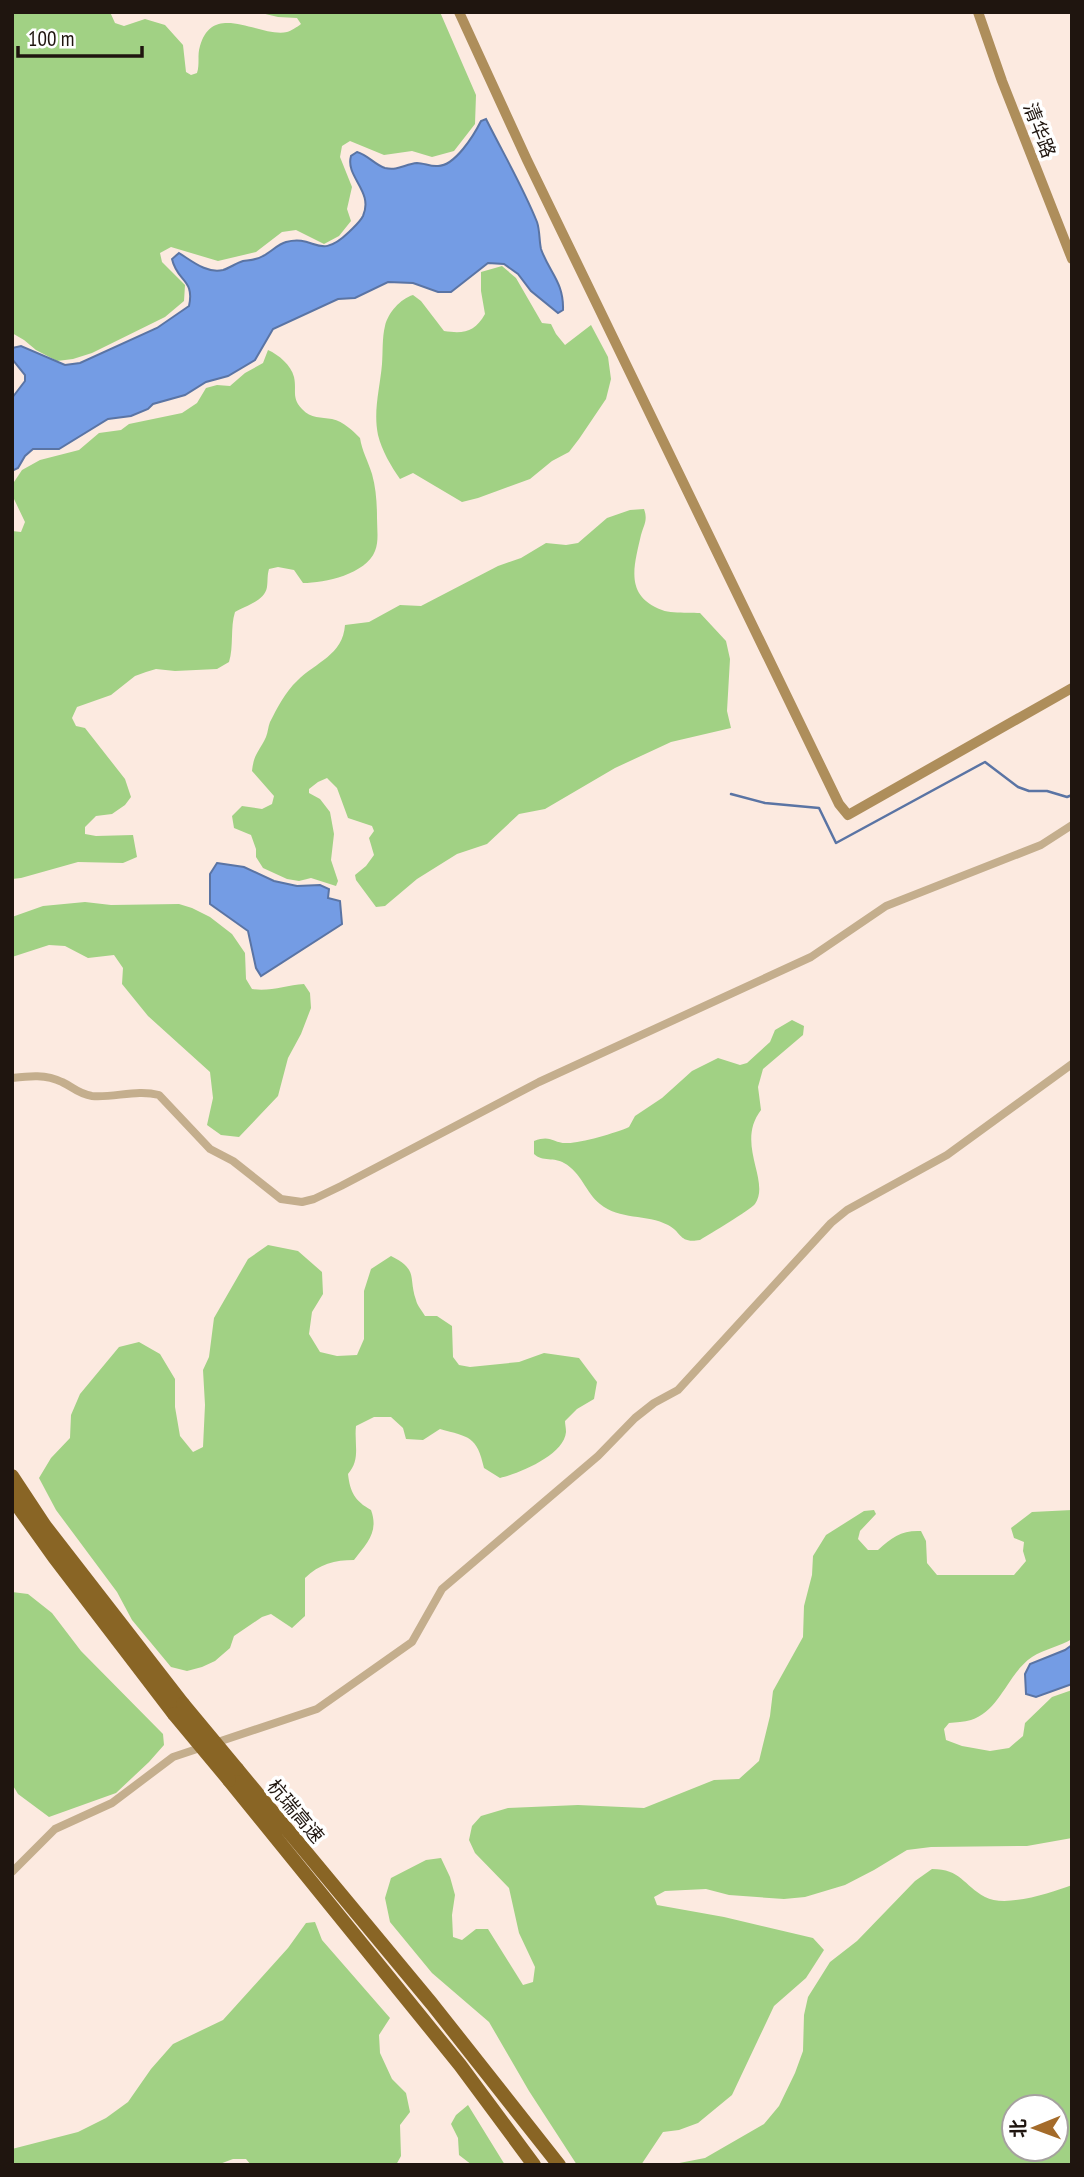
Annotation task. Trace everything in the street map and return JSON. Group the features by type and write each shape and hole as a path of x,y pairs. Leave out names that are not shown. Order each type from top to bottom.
{"highway":[{"name":"杭瑞高速","path":"12,1476 179,1709"},
{"name":"杭瑞高速","path":"12,1497 62,1567 233,1775 460,2065 534,2165"},
{"name":"杭瑞高速","path":"233,1775 432,2004 559,2165"}],"street":[{"path":"459,12 527,160 839,804 848,815 1072,688"},
{"name":"清华路","path":"978,12 1072,259"},
{"path":"12,1078 39,1076 61,1081 77,1093 93,1096 144,1093 159,1095 210,1149 233,1161 281,1199 302,1202 341,1186 539,1082 811,957 886,906 1041,845 1072,825"},
{"path":"12,1872 55,1829 111,1803 173,1757 317,1709 412,1642 442,1589 598,1456 635,1418 654,1403 678,1390 831,1223 847,1210 947,1155 1072,1064"}],"green space":[{"path":"12,12 110,12 115,23 124,26 145,19 165,25 183,45 186,72 191,75 197,73 199,49 206,32 215,25 238,24 276,32 289,31 301,24 297,18 257,12 440,12 476,95 475,124 454,151 432,157 412,151 384,155 350,141 342,146 340,157 352,187 347,209 351,221 339,236 324,244 296,230 282,232 256,252 218,261 171,247 160,253 162,262 185,285 184,301 165,317 92,353 57,361 12,333"},
{"path":"502,266 516,278 542,323 551,324 565,345 591,325 608,357 611,379 606,399 569,452 552,461 530,479 462,502 413,473 400,479 384,453 376,417 384,331 395,307 413,295 421,301 444,331 463,332 473,328 485,314 481,272"},
{"path":"268,350 290,368 294,377 295,397 305,412 340,422 360,438 375,490 378,535 375,551 363,566 344,576 322,581 303,583 294,570 278,567 269,569 263,596 235,612 229,662 217,669 156,669 135,676 111,695 77,707 72,718 76,726 85,728 125,779 131,797 112,814 96,816 85,827 85,834 133,835 137,857 123,863 78,862 12,879 12,531 21,532 25,522 14,499 14,482 22,470 40,460 79,450 99,433 121,430 129,424 182,413 197,403 206,388 230,386 263,363"},
{"path":"644,509 646,519 635,569 637,588 642,597 662,610 700,613 726,641 730,659 727,711 731,728 671,742 615,768 545,809 519,814 487,844 457,854 417,879 385,906 376,907 355,875 374,855 369,838 374,831 372,826 348,818 337,788 327,778 309,789 309,793 320,799 330,812 334,834 331,860 338,881 336,886 311,878 299,881 287,879 263,868 256,857 251,835 234,828 232,816 242,806 262,809 272,804 274,796 252,771 255,756 285,695 304,674 334,651 345,625 369,622 400,605 421,606 498,566 521,558 546,543 578,543 607,518 630,510"},
{"path":"85,902 111,905 179,904 192,908 210,917 232,934 245,953 246,979 252,989 265,990 304,984 310,993 311,1008 288,1058 278,1096 239,1137 221,1135 207,1125 213,1098 210,1072 148,1016 122,984 123,968 114,955 88,958 65,946 49,945 12,957 12,917 43,906"},
{"path":"792,1020 804,1026 803,1035 763,1069 758,1087 761,1110 751,1136 759,1195 755,1204 738,1217 700,1240 684,1239 673,1228 660,1222 608,1209 595,1199 570,1167 560,1161 534,1154 534,1141 540,1139 574,1143 629,1127 635,1116 662,1098 692,1071 718,1058 740,1065 747,1063 770,1042 775,1030"},
{"path":"268,1245 298,1251 322,1272 323,1294 312,1312 309,1334 320,1352 337,1356 357,1355 364,1339 364,1291 371,1269 391,1256 409,1270 417,1302 425,1316 437,1316 452,1326 453,1357 459,1365 470,1367 519,1362 544,1353 579,1358 597,1382 594,1399 577,1409 565,1421 566,1432 563,1440 550,1455 540,1462 500,1478 484,1468 475,1444 465,1436 440,1429 423,1440 406,1439 403,1428 391,1417 374,1417 356,1426 356,1457 348,1474 354,1495 371,1510 374,1525 367,1543 354,1560 328,1564 305,1578 305,1616 292,1628 271,1614 262,1617 234,1636 230,1648 215,1661 187,1671 171,1667 132,1620 117,1592 56,1510 39,1478 51,1458 70,1438 71,1415 80,1394 119,1347 139,1342 160,1354 175,1379 175,1407 180,1436 193,1452 203,1447 203,1370 209,1357 214,1318 248,1259"},
{"path":"874,1510 876,1514 860,1531 858,1539 868,1550 878,1550 903,1533 921,1531 926,1541 927,1563 937,1575 1014,1575 1026,1561 1024,1542 1014,1538 1011,1528 1032,1512 1072,1510 1072,1639 1032,1657 1016,1672 997,1700 981,1715 968,1721 949,1723 944,1729 946,1740 962,1746 990,1751 1009,1748 1023,1736 1025,1723 1052,1697 1072,1690 1072,1838 1027,1846 931,1847 907,1850 845,1885 805,1897 784,1899 729,1895 706,1889 665,1891 654,1897 657,1905 724,1917 813,1938 824,1950 806,1978 774,2006 732,2095 698,2123 663,2132 641,2165 577,2165 489,2022 432,1973 390,1922 385,1898 391,1878 426,1860 441,1858 455,1895 453,1937 462,1940 476,1929 488,1929 523,1985 533,1982 535,1967 519,1933 509,1888 475,1853 469,1840 472,1826 481,1816 508,1808 578,1805 644,1808 714,1780 739,1779 759,1761 773,1691 803,1637 804,1606 812,1575 813,1556 826,1535 864,1511"},
{"path":"12,1592 28,1594 52,1613 81,1651 163,1734 164,1745 116,1793 49,1817 18,1794 12,1784"},
{"path":"932,1869 956,1875 985,1897 994,1900 1028,1898 1072,1885 1072,2165 669,2165 705,2158 764,2124 779,2106 803,2051 804,2015 808,1997 830,1962 857,1941 915,1881"},
{"path":"315,1922 322,1940 390,2018 379,2035 380,2053 392,2079 406,2093 410,2112 400,2125 401,2156 396,2165 251,2165 246,2159 233,2159 217,2165 12,2165 12,2149 78,2132 106,2118 128,2102 173,2044 223,2020 288,1948 306,1923"},
{"path":"468,2105 505,2165 472,2165 459,2155 458,2138 451,2124 456,2115"}],"water":[{"path":"486,119 537,222 541,249 559,284 563,310 558,313 504,264 488,263 451,292 438,292 413,283 388,282 355,298 338,299 273,329 255,360 228,376 206,382 185,395 153,404 131,416 108,419 59,449 33,449 18,468 12,471 12,398 25,381 25,375 12,359 12,348 21,346 65,365 80,363 157,328 189,306 190,290 174,267 172,259 179,253 200,266 217,271 258,258 286,242 304,241 323,246 339,241 357,224 365,207 365,199 350,164 351,156 357,152 381,167 390,169 417,163 444,165 457,155 481,121"},
{"path":"217,863 244,867 274,881 297,886 320,885 329,889 328,898 340,901 342,924 261,976 256,968 248,931 210,904 210,874"},
{"path":"1072,1645 1072,1684 1036,1697 1026,1694 1025,1674 1030,1664"}],"waterway":[{"path":"731,794 765,803 819,808 836,843 985,762 1018,787 1067,797 1072,795"}]}
